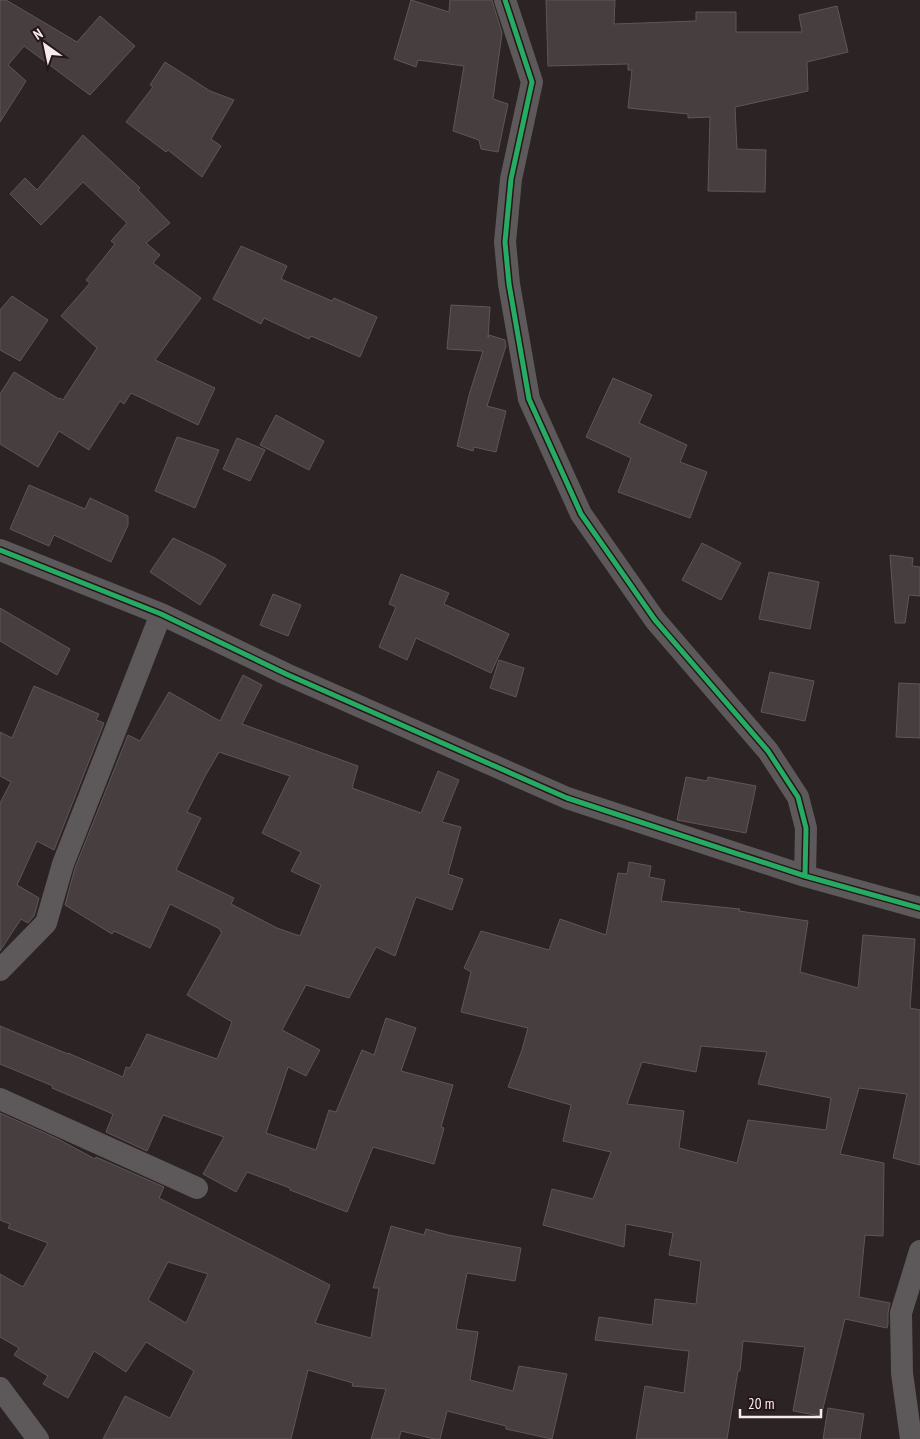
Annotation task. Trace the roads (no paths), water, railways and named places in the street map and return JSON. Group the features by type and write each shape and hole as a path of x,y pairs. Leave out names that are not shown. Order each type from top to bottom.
{"street":[{"path":"505,0 532,82 511,179 505,242 509,284 529,400 581,514 656,620 768,751 798,797 806,828 805,876"},
{"path":"0,550 160,614 286,674 567,798 805,876 920,908"},
{"path":"0,970 46,924 63,864 160,614"},
{"path":"0,1099 197,1188"},
{"path":"911,1439 902,1374 901,1313 920,1252"},
{"path":"0,1388 38,1439"}]}
